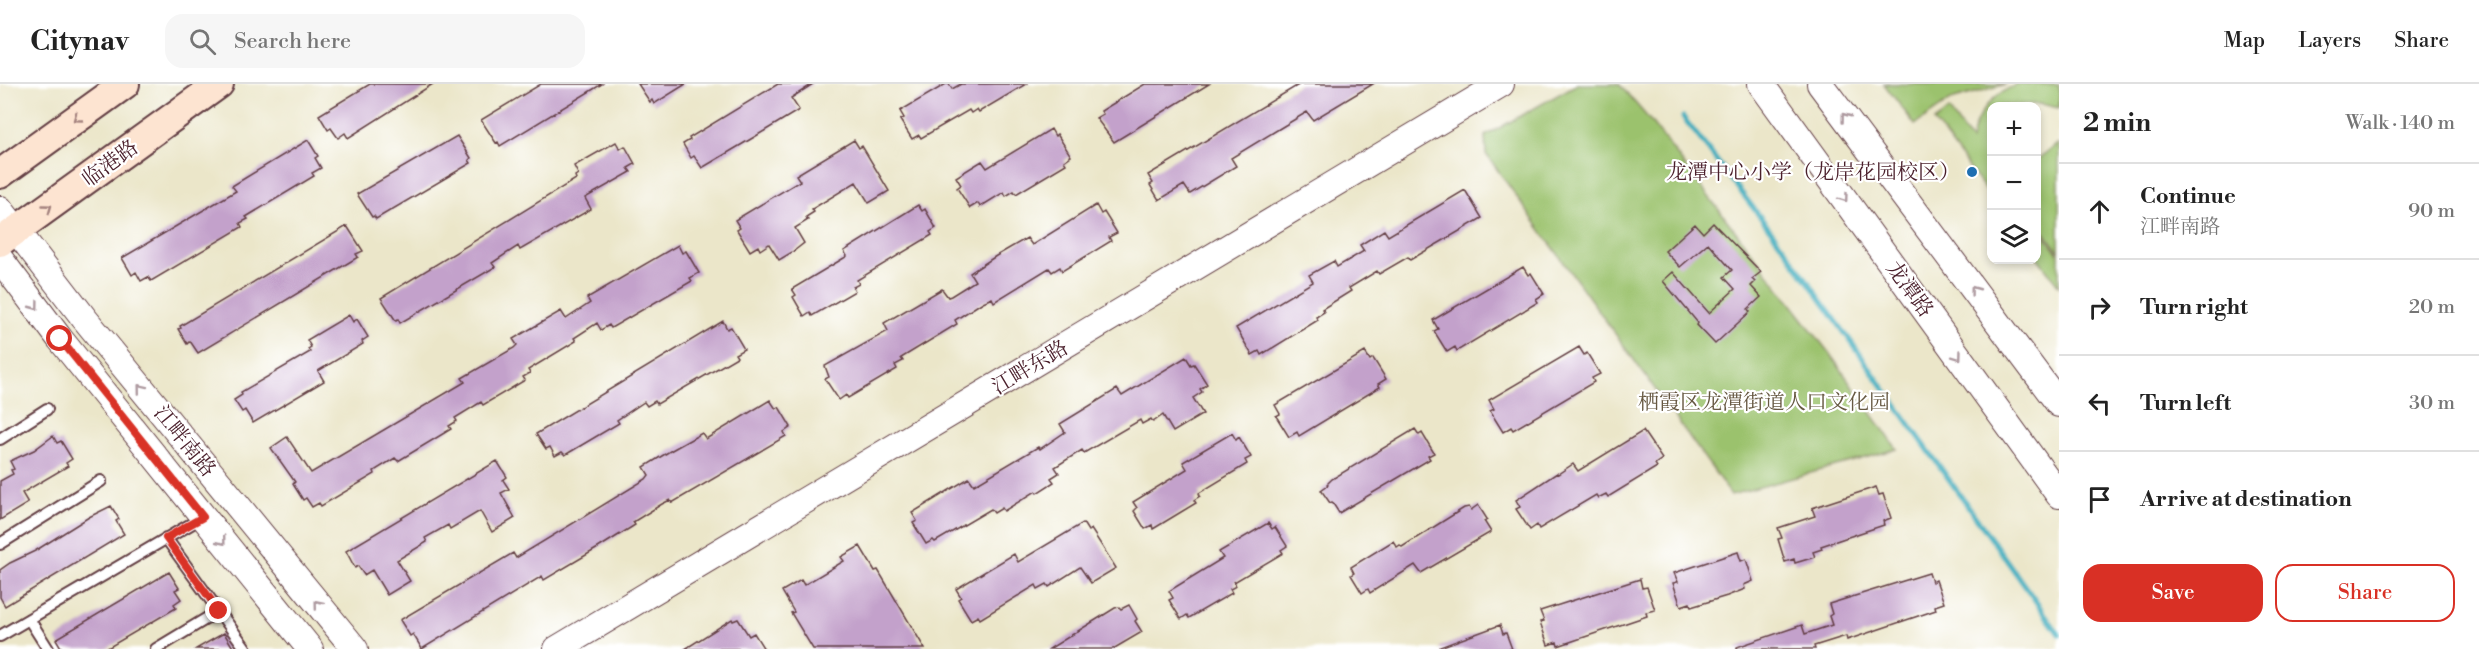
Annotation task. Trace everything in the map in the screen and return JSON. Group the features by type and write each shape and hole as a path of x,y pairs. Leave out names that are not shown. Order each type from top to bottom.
{"main road":[{"path":"0,174 125,84"},
{"name":"临港路","path":"6,227 219,84"}],"street":[{"name":"江畔东路","path":"557,649 1502,84"},
{"name":"龙潭路","path":"1761,84 2059,495"},
{"path":"1820,84 2059,404"},
{"name":"江畔南路","path":"6,227 84,318 355,649"},
{"name":"江畔南路","path":"0,259 67,348 310,649"}],"lane":[{"path":"0,439 47,409"},
{"path":"0,544 101,481"},
{"path":"1,634 203,517"},
{"path":"166,538 246,649"},
{"path":"156,649 219,611"},
{"path":"30,618 48,649"}],"green space":[{"name":"栖霞区龙潭街道人口文化园","path":"1577,84 1619,84 1649,119 1830,354 1897,449 1731,495 1486,154 1485,136"},
{"path":"1884,84 2006,84 1951,100 1915,125"},
{"path":"2019,84 2059,85 2059,108 2041,104 2041,102 1990,102"},
{"path":"1987,105 1987,192 1934,121 1949,110 1971,141 1981,113"},
{"path":"2059,143 2059,252 2041,227 2041,156"},
{"path":"2041,230 2059,255 2059,286 2041,262"}],"building":[{"path":"370,84 433,84 348,138 345,133 338,138 331,128 328,130 319,115"},
{"path":"541,84 602,84 500,146 481,120"},
{"path":"638,84 686,84 654,104 652,100 650,102"},
{"path":"778,84 813,84 791,98 799,110 702,168 694,156 691,158 683,144 690,140 689,138"},
{"path":"949,84 952,89 961,84 1026,84 979,112 977,109 971,113 969,110 921,138 919,135 912,139 900,120 904,118 900,111"},
{"path":"1145,84 1209,84 1114,142 1096,118 1103,114 1101,111"},
{"path":"1300,84 1373,84 1313,120 1307,112 1282,127 1231,158 1236,166 1190,194 1184,185 1159,200 1150,185 1153,183 1148,175"},
{"path":"1051,129 1055,136 1057,134 1071,156 1064,161 1066,164 1016,194 1014,191 1006,196 1004,192 980,207 978,203 970,208 957,188 961,185 956,177 982,161 987,168"},
{"path":"457,136 471,158 469,160 471,163 376,219 372,217 357,194"},
{"path":"308,140 318,156 315,158 321,168 312,173 314,176 246,217 248,219 240,223 242,227 151,281 148,277 141,281 136,272 132,275 122,258 236,191 232,186"},
{"path":"854,140 859,148 862,146 889,191 869,203 856,182 812,209 814,212 806,217 808,220 795,228 804,243 794,251 779,260 769,244 760,250 758,246 750,251 737,230 740,228 735,220 800,181 796,175"},
{"path":"616,142 620,149 625,146 635,164 628,168 631,172 585,198 591,209 520,250 518,246 492,263 495,267 400,323 398,319 396,321 381,298 576,179 575,176 578,174 574,166"},
{"path":"1465,190 1482,218 1410,260 1408,257 1379,274 1377,271 1349,288 1351,291 1322,309 1324,312 1316,317 1318,320 1261,355 1259,351 1252,355 1236,328 1313,282 1309,275 1334,261 1337,267 1364,251 1360,245 1384,230 1388,236"},
{"path":"918,205 922,211 925,209 936,228 930,232 932,235 857,280 859,284 853,287 855,291 812,316 810,312 804,316 793,297 796,295 792,289 847,256 844,251"},
{"path":"1096,205 1101,214 1104,212 1117,233 1109,237 1111,241 1062,271 1060,267 1052,272 1049,268 994,302 992,298 983,302 955,320 957,324 901,358 903,361 895,365 897,369 848,398 846,395 839,400 825,379 829,377 825,366 888,331 884,323 942,289 948,297 975,281 970,273 996,256 1027,238 1032,245"},
{"path":"1713,223 1761,272 1752,279 1755,282 1751,286 1761,297 1748,309 1750,312 1715,344 1663,281 1673,272 1709,313 1735,289 1724,277 1732,270 1708,243 1680,267 1665,251 1695,224 1703,233"},
{"path":"347,226 363,251 356,254 358,257 198,353 190,341 187,344 178,329 181,328 180,326"},
{"path":"678,245 682,253 686,251 699,273 690,278 692,281 611,328 609,325 601,330 597,323 574,338 576,341 528,370 530,373 523,377 525,380 483,405 481,402 455,418 457,421 449,426 451,429 398,461 395,458 374,471 375,474 321,506 319,503 312,507 306,498 303,500 293,484 295,482 271,448 287,437 311,473 465,382 462,378 514,348 517,345 513,339 561,311 566,319 590,303 587,298"},
{"path":"1523,267 1528,275 1531,273 1544,294 1536,299 1538,302 1457,351 1455,347 1447,352 1434,331 1438,329 1433,320"},
{"path":"349,315 353,322 357,319 368,337 362,341 363,344 318,371 324,381 253,423 245,410 242,412 234,400 242,395 241,392 310,352 308,349 311,347 307,340"},
{"path":"723,321 727,329 731,327 744,349 735,354 737,357 657,404 655,401 647,406 644,402 617,420 619,423 565,455 562,452 555,456 550,447 546,449 536,434"},
{"path":"1579,347 1584,355 1587,353 1600,374 1592,378 1594,382 1513,430 1511,427 1503,432 1490,411 1494,409 1489,400"},
{"path":"1365,352 1370,360 1373,358 1386,379 1378,384 1380,387 1299,436 1297,432 1289,437 1276,416 1280,414 1275,405"},
{"path":"1186,357 1191,365 1194,364 1207,384 1200,389 1202,392 1193,398 1203,414 1173,432 1163,415 1153,422 1151,419 1142,424 1140,420 1084,453 1082,450 1055,467 1059,473 1051,478 1054,482 1037,493 1036,491 1004,511 1002,508 994,513 991,509 935,542 933,540 926,544 913,523 917,521 912,513 969,478 974,485 1038,447 1040,449 1065,432 1060,424 1117,389 1122,396"},
{"path":"770,400 776,409 779,407 791,427 784,432 786,436 672,503 670,500 662,504 633,522 635,525 598,548 544,580 542,576 422,649 413,634 410,636 400,620 513,553 516,558 646,479 649,475 644,467 670,451 702,433 706,439"},
{"path":"1415,429 1419,435 1422,433 1434,453 1428,456 1430,459 1339,513 1321,490 1332,479"},
{"path":"1643,431 1662,459 1655,464 1657,467 1608,497 1606,494 1598,498 1596,495 1539,529 1537,525 1530,530 1516,509 1520,507 1516,500 1573,464 1578,471"},
{"path":"1232,433 1236,440 1239,437 1251,457 1245,460 1247,464 1199,493 1200,496 1194,500 1196,503 1153,529 1152,525 1145,529 1134,511 1137,508 1133,502 1187,469 1183,462"},
{"path":"53,436 57,443 61,441 72,459 66,463 68,466 22,493 28,503 0,520 0,481 13,474 11,470 14,469 10,461 34,450"},
{"path":"497,461 507,477 503,480 509,489 501,493 515,518 492,532 480,511 450,529 448,525 425,538 427,542 397,560 410,581 387,595 372,570 364,575 358,566 355,568 346,551"},
{"path":"1876,487 1879,495 1883,494 1891,518 1883,521 1884,525 1821,546 1822,549 1813,552 1815,557 1795,563 1794,559 1785,562 1778,539 1782,538 1778,528 1815,516 1812,508"},
{"path":"1478,505 1487,519 1484,521 1491,532 1421,573 1415,565 1370,593 1368,589 1362,593 1351,575 1354,573 1351,567 1393,541 1397,547 1400,545 1402,547 1464,508 1469,507 1471,510"},
{"path":"111,506 124,534 5,606 0,597 0,570"},
{"path":"1083,523 1088,531 1091,529 1116,568 1091,583 1080,567 1049,587 1047,584 1038,589 1036,585 980,619 978,616 971,620 958,599 961,597 956,589 1014,554 1018,562"},
{"path":"1268,523 1272,529 1275,527 1287,546 1281,550 1283,553 1234,582 1236,586 1230,589 1232,593 1189,618 1187,615 1181,619 1169,600 1173,598 1169,591 1223,558 1219,552"},
{"path":"860,546 875,571 878,570 925,649 813,649 791,613 794,612 782,591 801,580 804,585 844,561 841,557"},
{"path":"1738,552 1741,561 1746,559 1753,581 1744,585 1745,589 1691,607 1690,603 1681,606 1673,583 1678,582 1674,573"},
{"path":"169,572 179,588 175,590 181,599 174,604 176,608 106,649 62,649 56,639"},
{"path":"1929,573 1932,582 1936,580 1944,603 1935,606 1936,610 1847,640 1846,636 1814,646 1815,649 1737,649 1737,647 1802,625 1805,634 1832,625 1829,604"},
{"path":"1640,579 1642,588 1647,587 1655,610 1646,612 1647,616 1558,646 1557,642 1548,645 1540,622 1544,621 1540,611"},
{"path":"1129,605 1142,632 1113,649 1049,649 1115,608 1121,609"},
{"path":"732,619 733,621 738,619 749,636 754,633 764,649 685,649"},
{"path":"1500,625 1512,649 1440,649 1440,647"},
{"path":"224,633 234,649 196,649"}],"waterway":[{"path":"1683,117 1785,249 2059,634"}],"place":[{"name":"龙潭中心小学（龙岸花园校区）","path":"1972,172"}],"route":[{"path":"60,339 203,517 166,538 219,611"}]}
